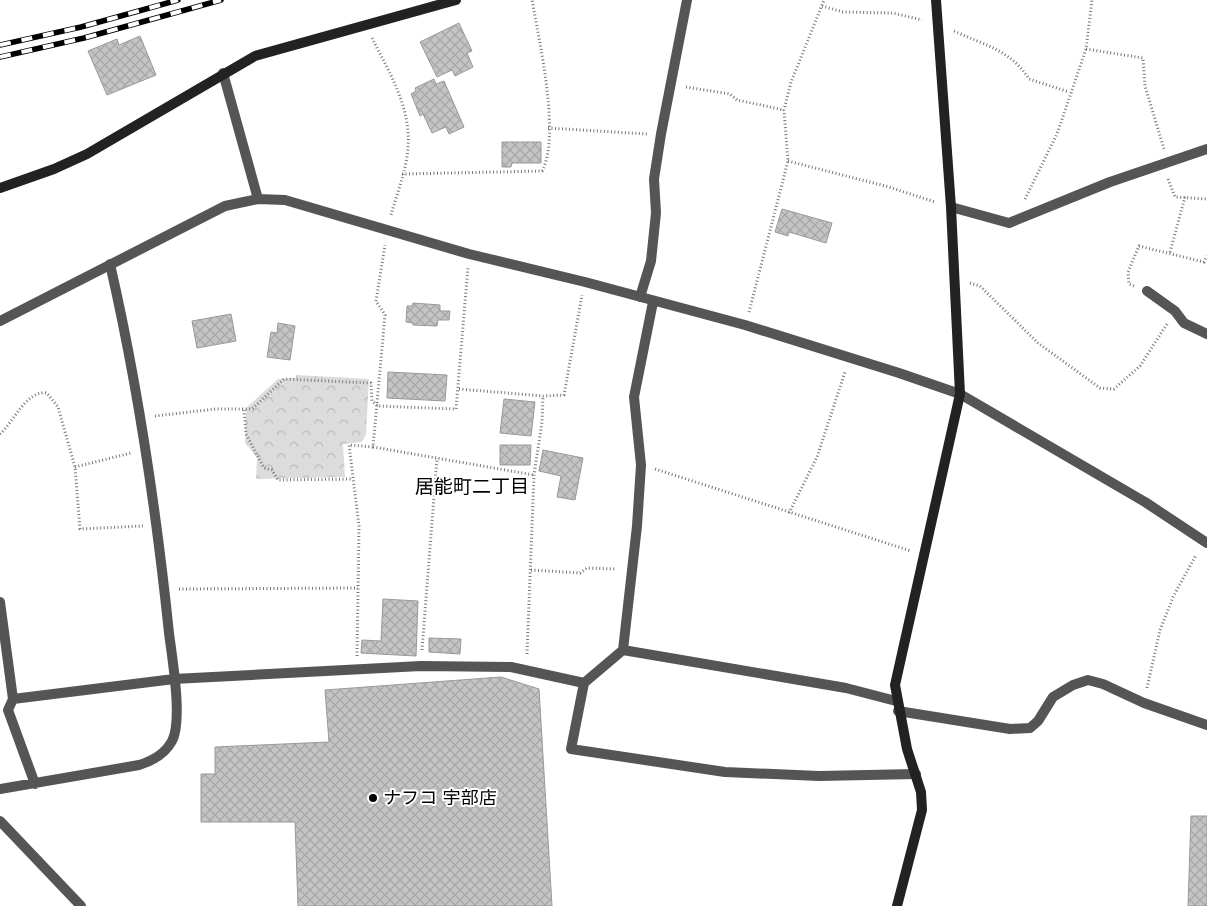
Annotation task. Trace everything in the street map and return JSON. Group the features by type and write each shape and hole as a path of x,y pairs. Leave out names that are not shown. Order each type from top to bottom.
{"street":[{"path":"0,188 54,169 87,154 255,56 456,0"},
{"path":"640,297 650,261 656,213 654,179 661,134 687,0"},
{"path":"898,906 922,810 921,792 898,712 894,685 960,394 951,207 936,0"},
{"path":"224,73 258,199"},
{"path":"951,207 1009,223 1110,182 1207,149"},
{"path":"0,321 225,206 258,199 285,200 468,254 585,282 745,326 850,357 960,394 1145,502 1206,542"},
{"path":"0,789 154,761 172,741 177,717 157,525 142,418 110,264"},
{"path":"1147,291 1175,311 1184,324 1207,334"},
{"path":"653,302 638,366 634,397 641,465 637,526 630,570 623,650 584,684 571,749 725,772 819,776 916,774"},
{"path":"0,602 13,699 8,710 35,784"},
{"path":"623,650 846,688 896,701"},
{"path":"13,699 174,679 421,666 511,666 584,684"},
{"path":"898,712 1010,729 1030,728 1038,721 1053,697 1073,685 1088,680 1103,684 1144,703 1207,724"},
{"path":"2,825 80,906"}],"path":[{"path":"402,174 542,171 549,155 547,78 532,0"},
{"path":"745,326 788,161 784,110 791,82 824,0"},
{"path":"1015,220 1057,134 1086,49 1092,0"},
{"path":"365,24 399,93 406,122 408,147 387,230 376,301 385,315 373,447"},
{"path":"1086,49 1143,58 1145,86 1175,196 1207,200"},
{"path":"670,85 730,94 737,100 784,110"},
{"path":"548,128 661,134"},
{"path":"788,161 889,186 951,207"},
{"path":"1170,252 1185,198"},
{"path":"1147,291 1129,284 1128,272 1139,246 1170,252 1196,262 1206,263 1207,256"},
{"path":"142,418 216,409 252,409 284,379 371,383 372,400 378,406 456,409 459,390 468,254"},
{"path":"954,279 980,286 1038,343 1100,388 1114,388 1140,366 1175,311"},
{"path":"459,390 543,396 564,395 585,282"},
{"path":"789,513 817,457 850,357"},
{"path":"0,434 10,425 32,396 41,392 47,393 58,407 75,467 80,529 157,525"},
{"path":"526,670 534,475 542,422 543,396"},
{"path":"244,410 246,434 264,468 272,470 278,480 353,479"},
{"path":"357,669 359,526 349,445 373,447 534,475"},
{"path":"75,467 146,450"},
{"path":"421,666 437,458"},
{"path":"641,465 924,555"},
{"path":"1144,703 1160,630 1166,614 1173,597 1206,542"},
{"path":"531,570 580,573 587,568 630,570"},
{"path":"164,589 358,588"}],"green space":[{"path":"296,375 369,379 366,434 362,442 343,444 345,477 256,479 257,458 245,442 246,408 278,379 296,378"}],"building":[{"path":"459,23 472,51 467,53 473,67 455,76 452,70 437,77 420,42"},
{"path":"140,36 156,75 107,95 88,51 117,39 119,45"},
{"path":"434,79 436,84 444,81 464,127 449,134 446,127 432,133 423,114 420,116 411,94 416,91 415,88"},
{"path":"502,142 541,142 541,163 512,163 511,167 502,167"},
{"path":"782,209 832,223 826,243 789,232 788,236 775,232"},
{"path":"413,303 440,305 440,311 450,311 449,320 438,320 437,326 413,325 413,323 406,322 407,306 412,306"},
{"path":"231,314 236,341 197,348 192,321"},
{"path":"278,323 295,326 290,360 267,357 271,332 277,333"},
{"path":"388,372 447,375 445,401 387,398"},
{"path":"504,399 535,402 531,436 500,433"},
{"path":"500,445 531,445 530,465 500,465"},
{"path":"543,450 583,458 575,500 557,497 561,476 539,471"},
{"path":"383,599 418,601 416,656 361,653 362,640 381,641"},
{"path":"429,638 461,639 460,654 429,652"},
{"name":"ナフコ 宇部店","path":"501,677 539,689 552,906 298,906 295,822 201,822 201,774 215,774 215,747 329,742 325,690"},
{"path":"1191,816 1207,816 1207,906 1188,906"}],"railway":[{"path":"0,45 81,27 178,0"},
{"path":"0,57 84,38 221,0"}],"place":[{"name":"ナフコ 宇部店","path":"373,798"}],"district":[{"name":"居能町二丁目","path":"472,486"}]}
